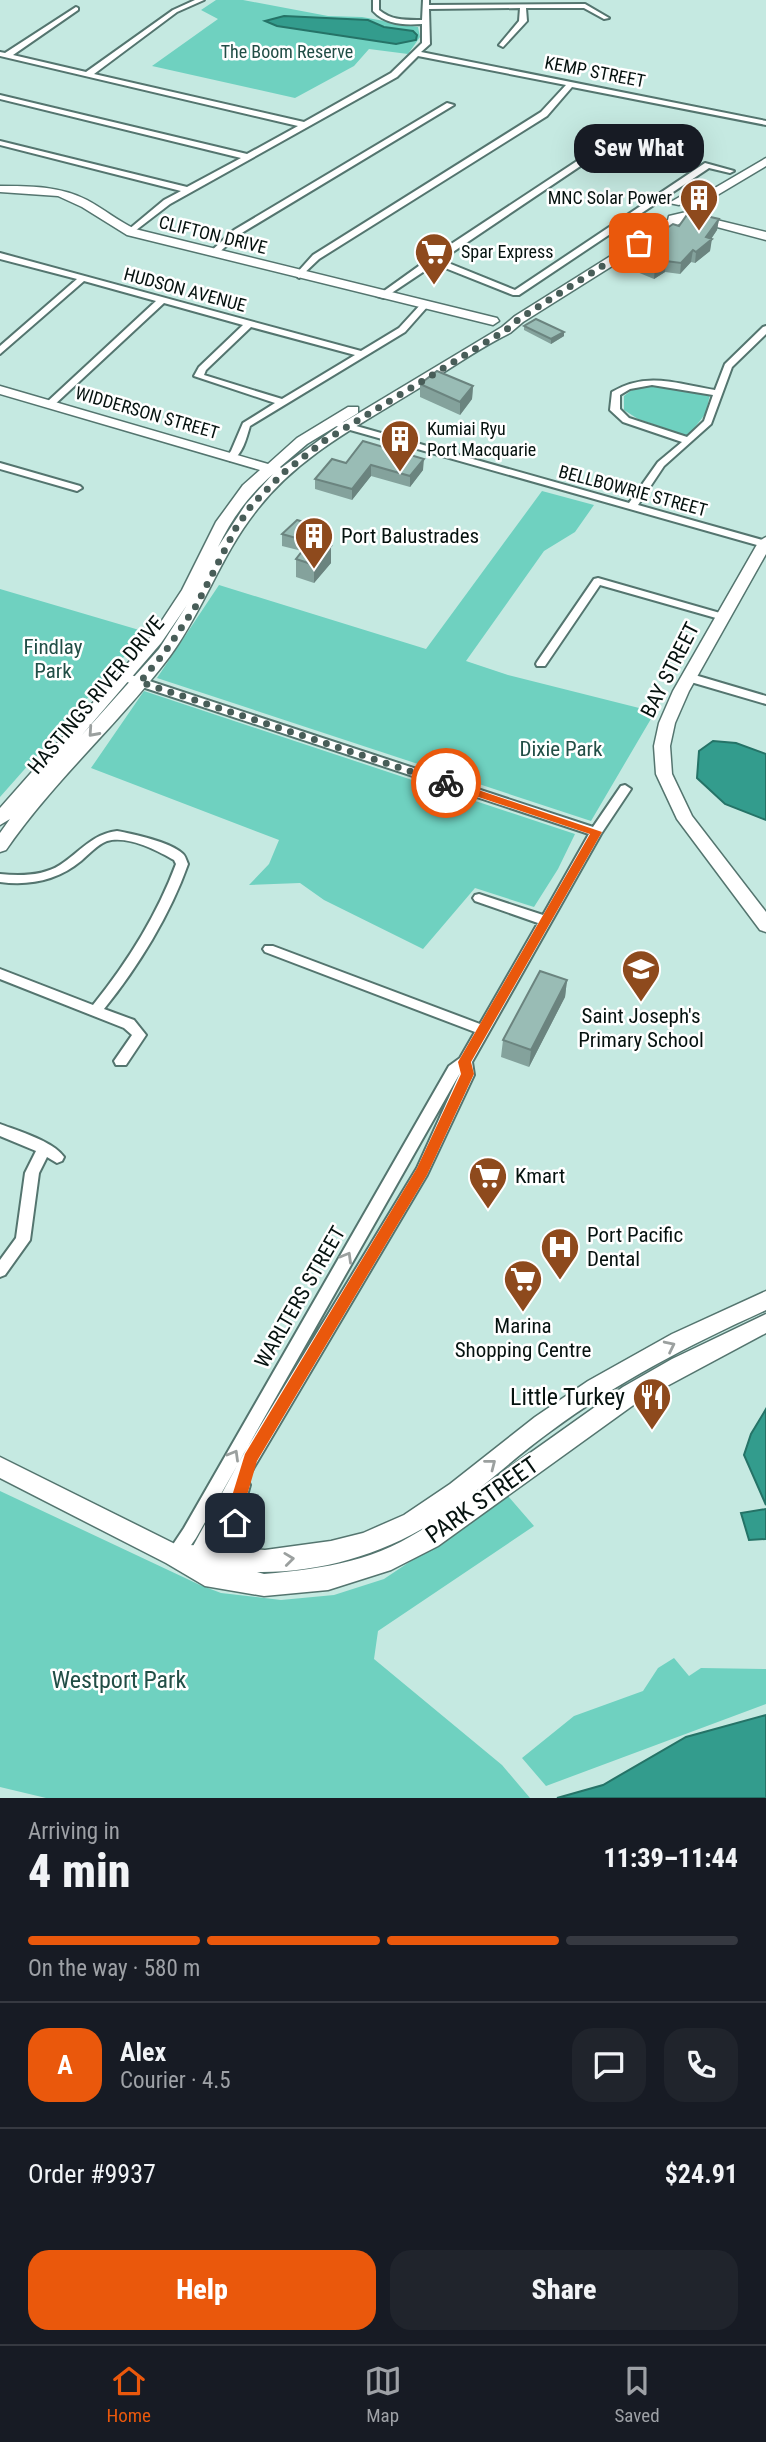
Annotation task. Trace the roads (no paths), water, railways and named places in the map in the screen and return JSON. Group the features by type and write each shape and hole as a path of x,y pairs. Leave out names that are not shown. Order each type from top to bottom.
{"main road":[{"path":"675,203 766,153"},
{"name":"HASTINGS RIVER DRIVE","path":"0,819 92,712 165,652 196,606 236,528 276,470 302,441 666,225 688,215 710,194 766,161"},
{"name":"CLIFTON DRIVE","path":"0,189 38,189 71,197 114,225 131,232 496,326"},
{"path":"675,203 689,206 688,215"},
{"name":"HASTINGS RIVER DRIVE","path":"0,846 133,680 172,617 223,522 253,483 346,427 663,214 663,206 675,203"},
{"path":"663,214 688,215 766,236"},
{"name":"WIDDERSON STREET","path":"0,390 276,470"},
{"path":"236,459 253,483"},
{"name":"BAY STREET","path":"765,542 688,677 663,737 664,774 685,819 766,925"},
{"name":"PARK STREET","path":"187,1558 281,1561 365,1544 391,1533 435,1507 537,1428 611,1380 664,1349 766,1300"},
{"name":"PARK STREET","path":"0,1467 187,1558 214,1577 264,1585 328,1579 383,1562 430,1538 631,1394 766,1323"}],"street":[{"path":"87,75 175,11 201,0"},
{"path":"376,0 376,11 384,18 426,22"},
{"path":"131,232 167,202 394,75 426,44 426,3 545,3 585,6 606,18"},
{"path":"503,45 523,21 523,5"},
{"path":"3,55 76,9"},
{"name":"KEMP STREET","path":"418,54 766,122"},
{"path":"3,55 305,125"},
{"path":"299,275 316,257 544,114 571,84"},
{"path":"0,97 248,157"},
{"path":"213,253 237,232 450,105"},
{"path":"381,296 618,138"},
{"path":"0,143 188,190"},
{"path":"433,260 516,293 708,165 730,171"},
{"name":"HUDSON AVENUE","path":"0,256 362,354"},
{"path":"0,351 82,279"},
{"path":"50,404 162,300"},
{"path":"236,459 246,425 402,330 424,306"},
{"path":"249,324 202,369 199,376 281,402"},
{"path":"632,506 661,464 689,442 708,422 728,366 766,329"},
{"path":"689,442 626,420 615,410 615,394 636,382 653,381 719,393"},
{"name":"BELLBOWRIE STREET","path":"332,422 765,542"},
{"path":"0,466 77,488"},
{"path":"541,664 598,581 723,617"},
{"path":"688,677 766,700"},
{"path":"133,680 596,832"},
{"name":"WARLTERS STREET","path":"187,1558 190,1533 454,1070 465,1062 596,832 625,789"},
{"path":"0,878 17,880 55,873 93,843 108,835 126,835 179,857 183,864 174,886 125,974 96,1010"},
{"path":"479,898 547,922"},
{"path":"269,949 483,1030"},
{"path":"0,974 129,1024 139,1035 121,1061"},
{"name":"WARLTERS STREET","path":"187,1558 422,1171 467,1074 465,1062"},
{"path":"0,1130 57,1157"},
{"path":"0,1271 23,1240 32,1173 44,1149"},
{"name":"WARLTERS STREET","path":"250,1458 235,1509 235,1538 251,1561"}],"place":[{"name":"MNC Solar Power","path":"699,232"},
{"name":"Sew What","path":"639,243"},
{"name":"Spar Express","path":"434,286"},
{"name":"Kumiai Ryu Port Macquarie","path":"400,473"},
{"name":"Port Balustrades","path":"314,570"},
{"name":"Saint Joseph's Primary School","path":"641,1003"},
{"name":"Kmart","path":"488,1210"},
{"name":"Port Pacific Dental","path":"560,1281"},
{"name":"Marina Shopping Centre","path":"523,1313"},
{"name":"Little Turkey","path":"652,1431"}],"park label":[{"name":"The Boom Reserve","path":"287,52"},
{"name":"Findlay Park","path":"53,659"},
{"name":"Dixie Park","path":"561,749"},
{"name":"Westport Park","path":"119,1680"}]}
